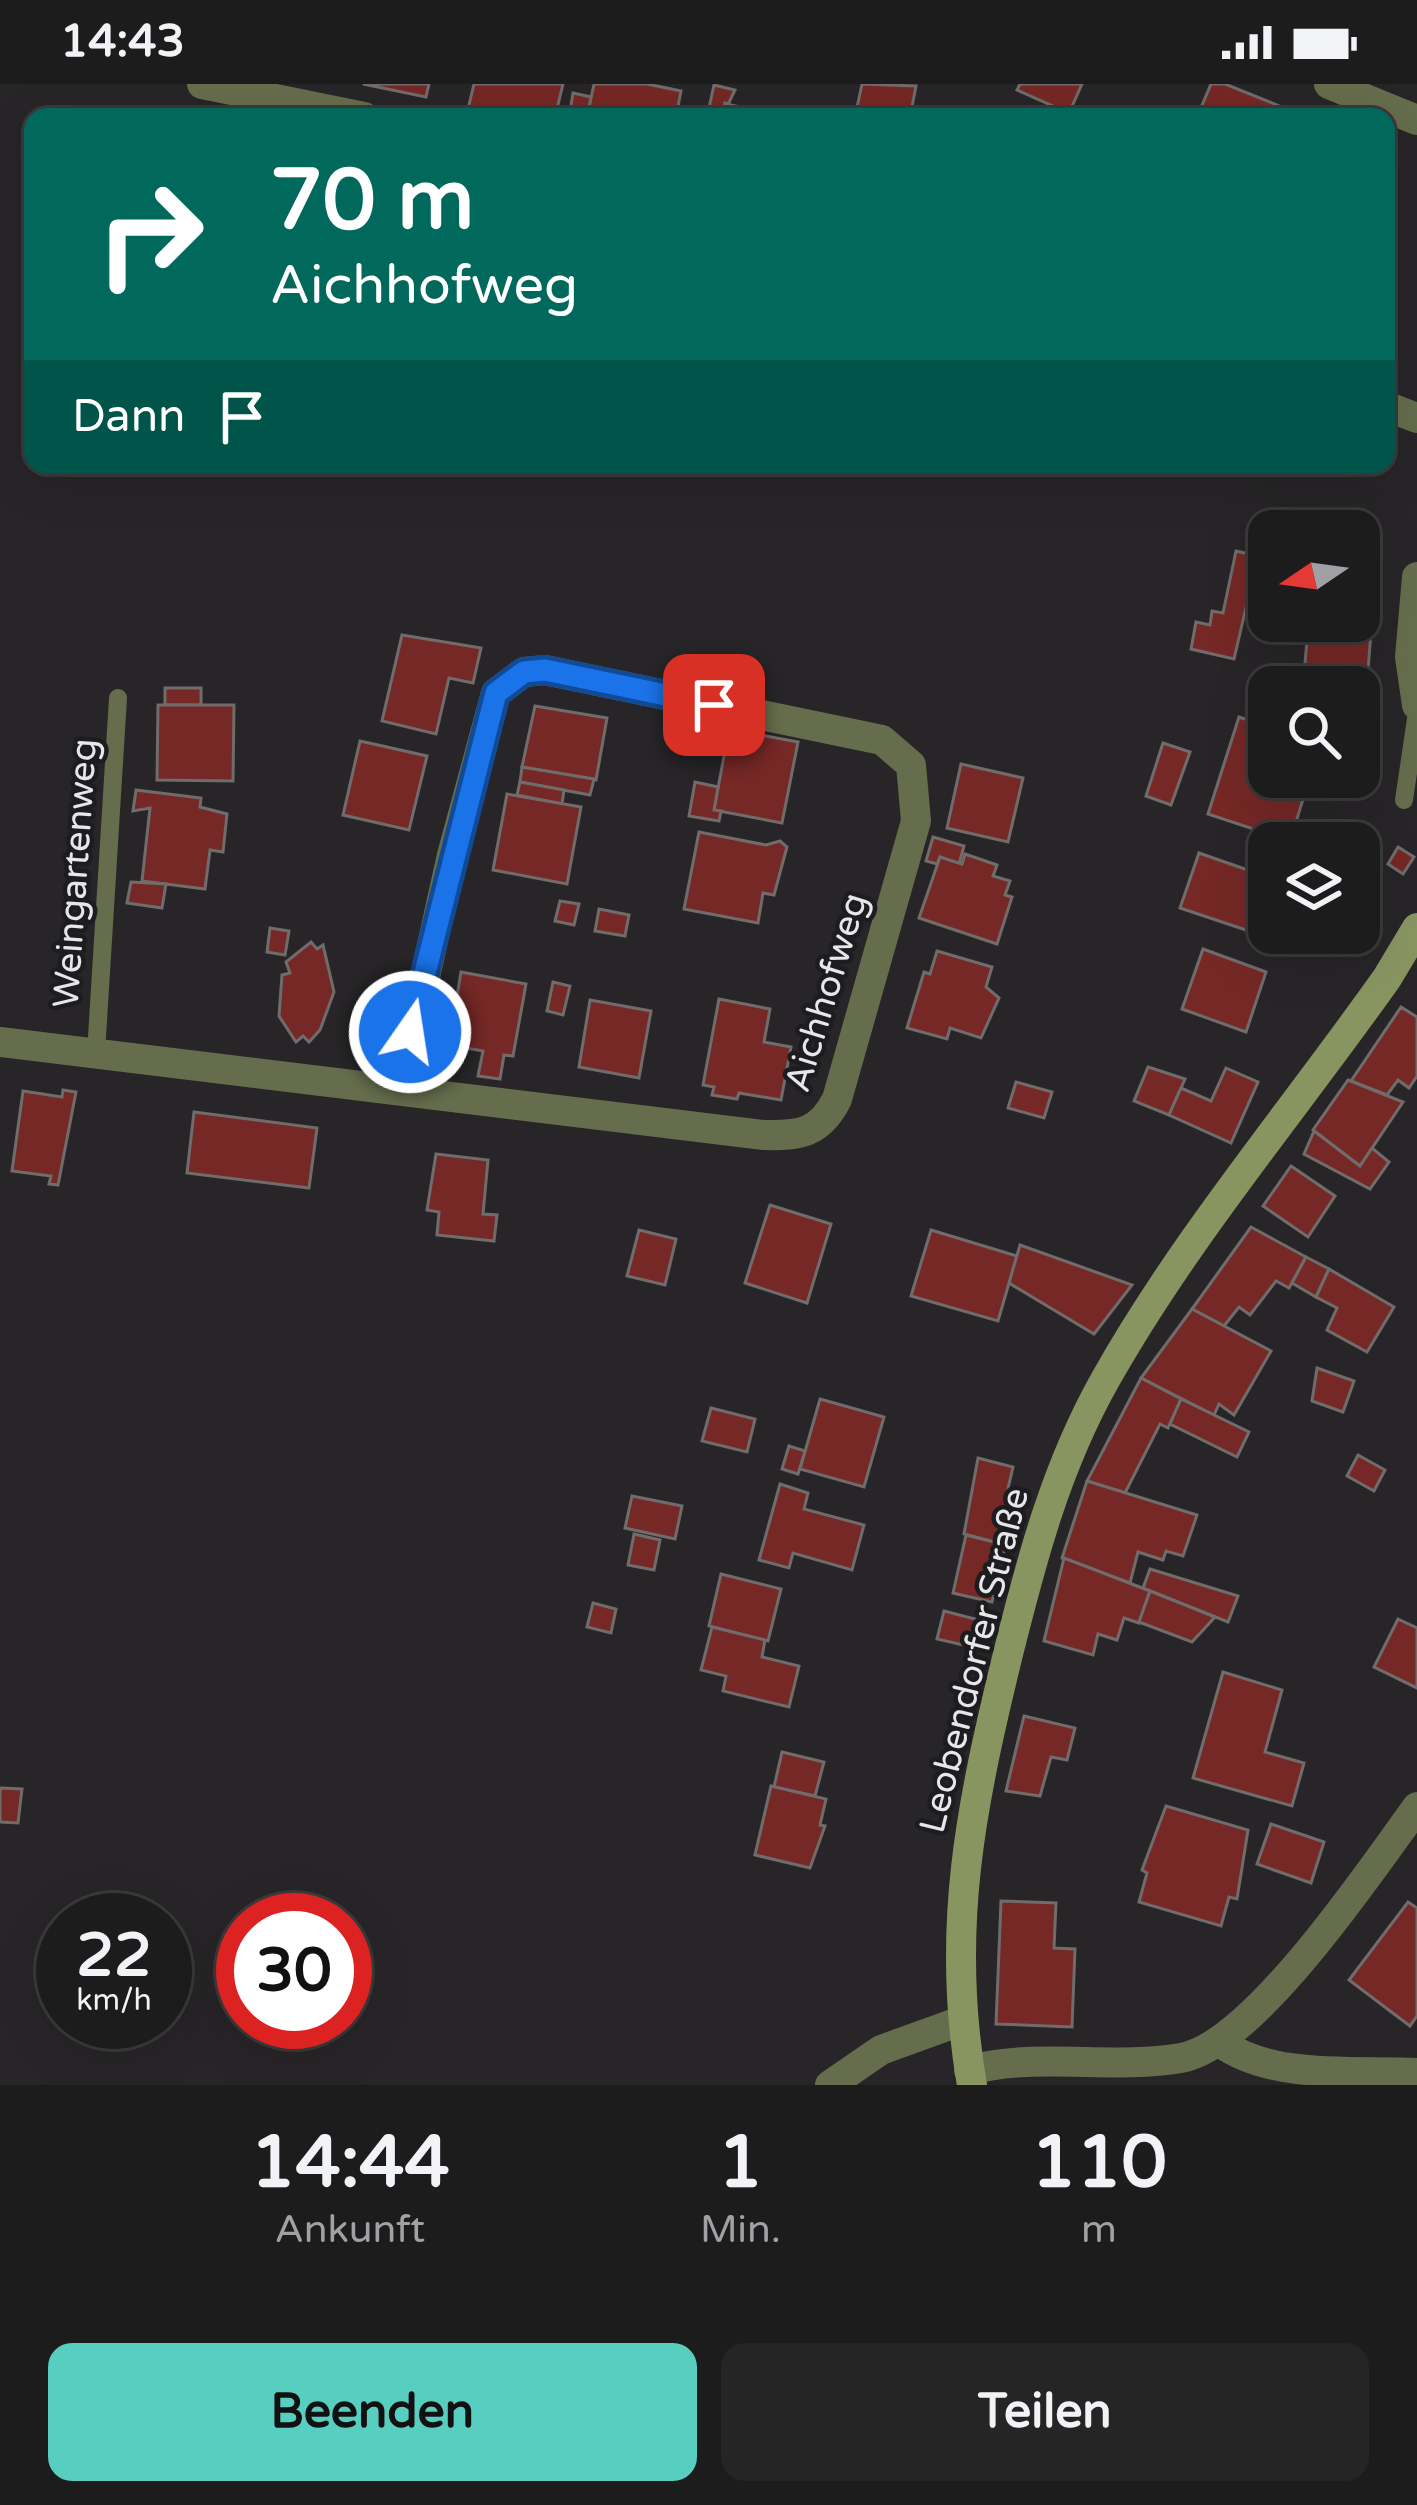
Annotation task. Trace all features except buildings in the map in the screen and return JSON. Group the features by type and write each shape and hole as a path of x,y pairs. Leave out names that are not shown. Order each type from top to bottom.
{"main road":[{"name":"Leobendorfer Straße","path":"971,2078 961,2021 958,1933 974,1800 1035,1546 1062,1465 1130,1338 1387,978 1417,928"}],"street":[{"path":"202,84 320,108"},
{"path":"1329,84 1388,108"},
{"path":"1417,577 1410,657 1417,708"},
{"name":"Aichhofweg","path":"0,1042 764,1135 816,1129 837,1099 916,821 911,765 882,740 545,670 507,680 496,693 452,855 400,1090"},
{"path":"971,2078 1033,2062 1178,2059 1221,2043 1256,2012 1417,1807"},
{"path":"830,2085 881,2050 961,2021"},
{"path":"1221,2043 1240,2057 1268,2065 1417,2073"}],"lane":[{"name":"Weingartenweg","path":"96,1053 118,698"},
{"path":"1404,800 1417,708"}],"route":[{"path":"410,1032 496,693 507,680 545,670 714,705"}]}
